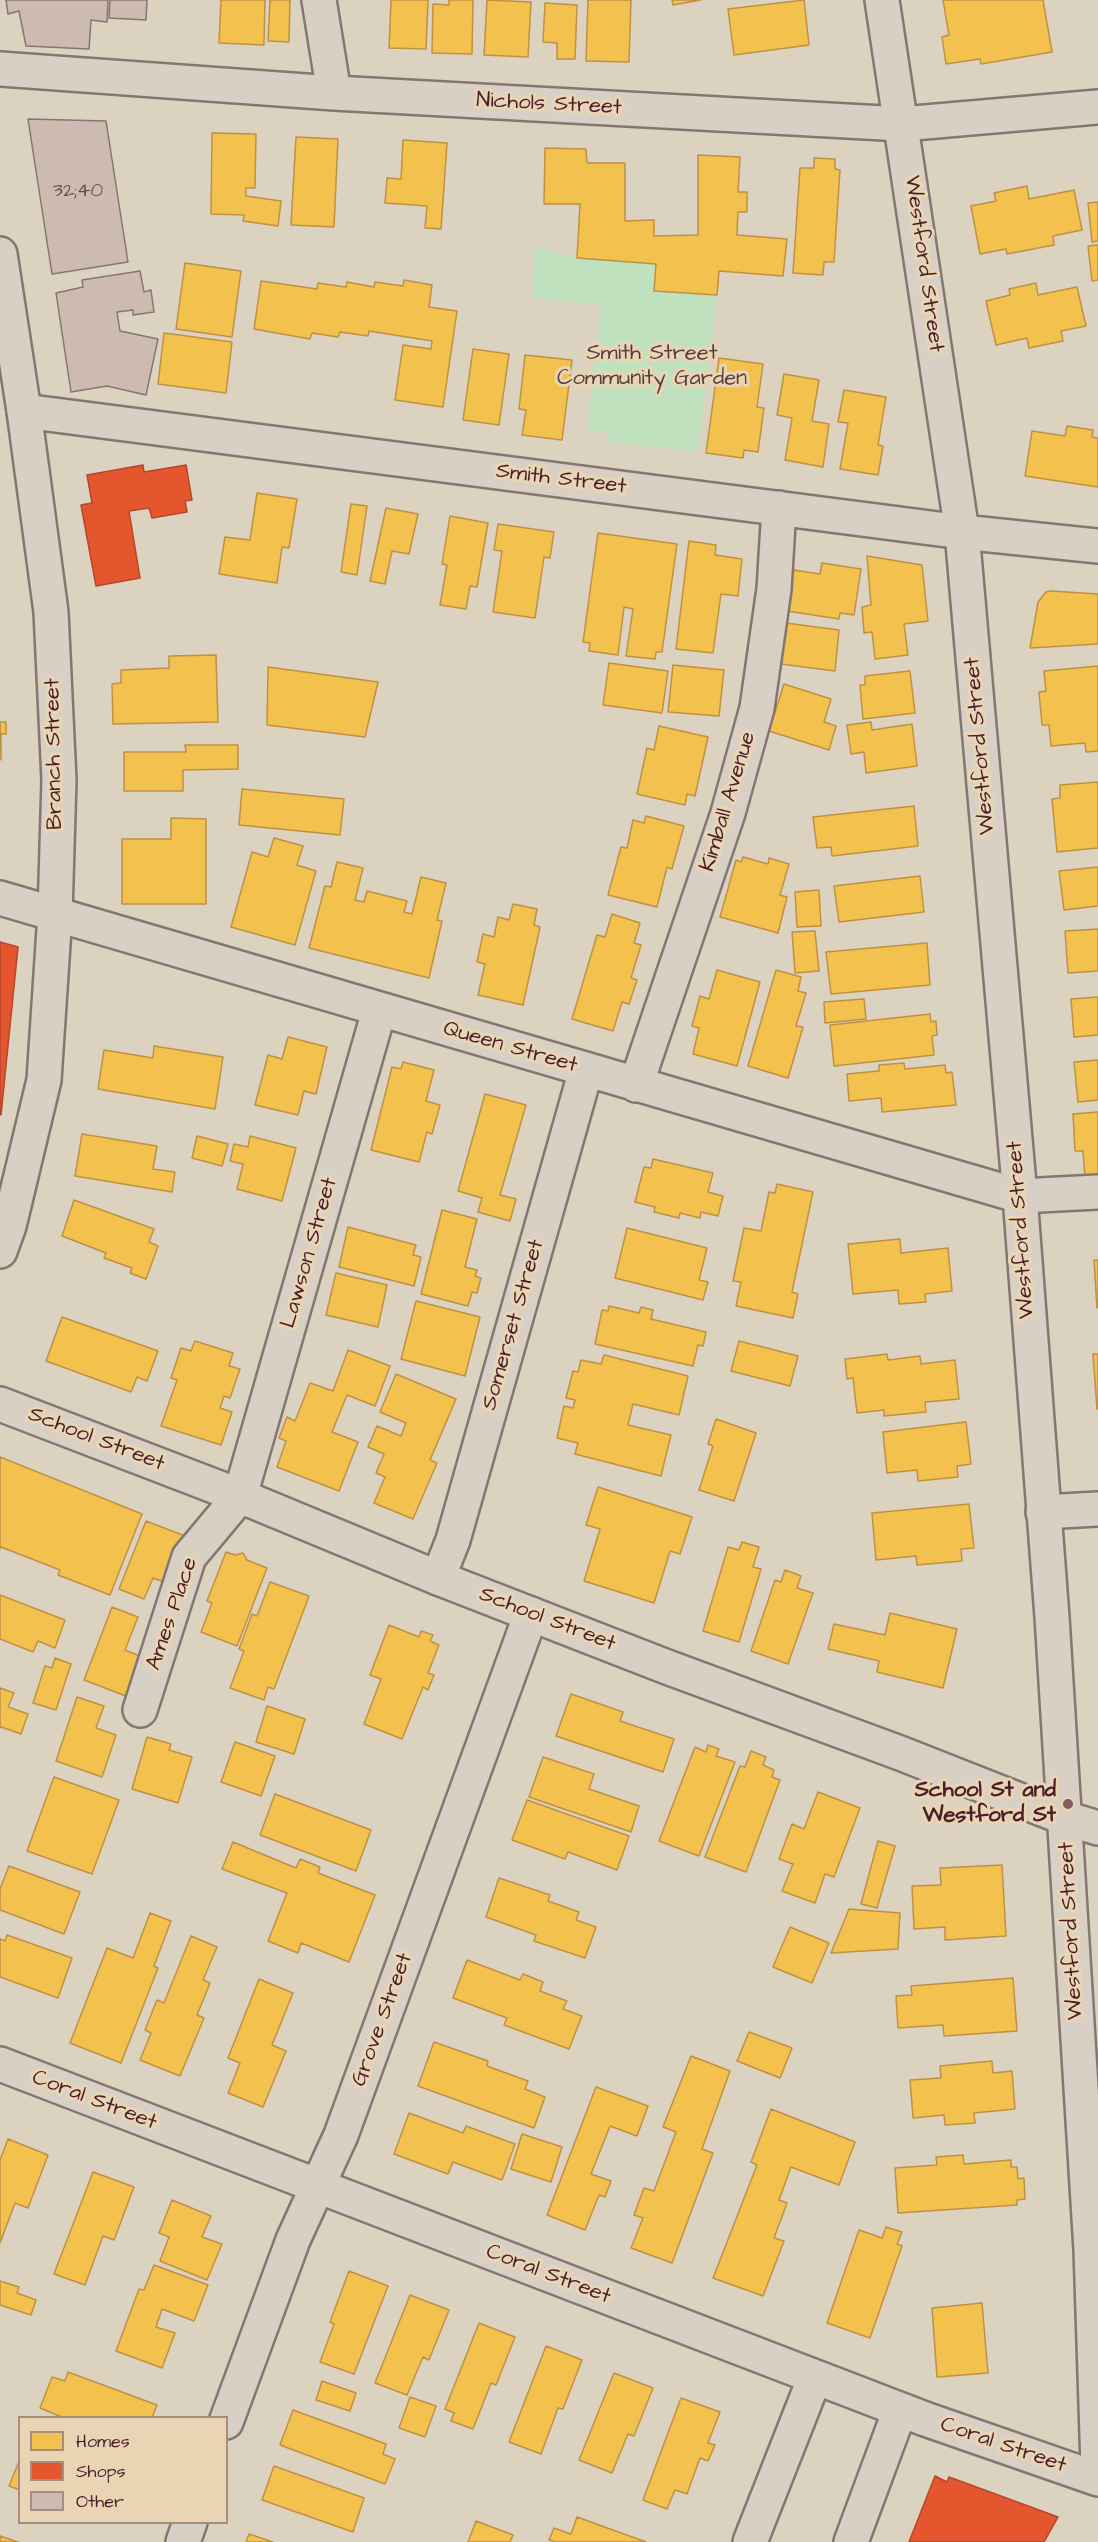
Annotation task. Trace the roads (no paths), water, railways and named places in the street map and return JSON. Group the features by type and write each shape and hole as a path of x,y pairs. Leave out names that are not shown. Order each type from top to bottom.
{"street":[{"path":"320,0 334,93"},
{"name":"Westford Street","path":"882,0 962,532 1020,1196 1065,1818 1091,2250 1098,2467"},
{"name":"Nichols Street","path":"0,69 334,93 902,124 1098,107"},
{"name":"Branch Street","path":"0,254 51,612 59,780 55,914 44,1080 9,1226 0,1251"},
{"name":"Smith Street","path":"24,411 962,532 1098,546"},
{"name":"Kimball Avenue","path":"636,1085 728,813 757,708 774,589 778,508"},
{"name":"Queen Street","path":"0,898 379,1011 1020,1196 1098,1192"},
{"name":"Lawson Street","path":"240,1496 379,1011"},
{"name":"Somerset Street","path":"438,1578 453,1540 586,1070"},
{"name":"School Street","path":"0,1404 240,1496 531,1614 900,1753 1065,1818 1098,1828"},
{"name":"Ames Place","path":"140,1710 189,1557 240,1496"},
{"path":"1043,1512 1098,1509"},
{"name":"Grove Street","path":"228,2417 293,2240 341,2135 531,1614"},
{"name":"Coral Street","path":"0,2064 900,2410 1098,2479"},
{"path":"750,2542 815,2377"},
{"path":"851,2542 900,2410"},
{"path":"183,2542 190,2524"}],"place":[{"name":"School St and Westford St","path":"1068,1804"}],"park label":[{"name":"Smith Street Community Garden","path":"652,366"}]}
